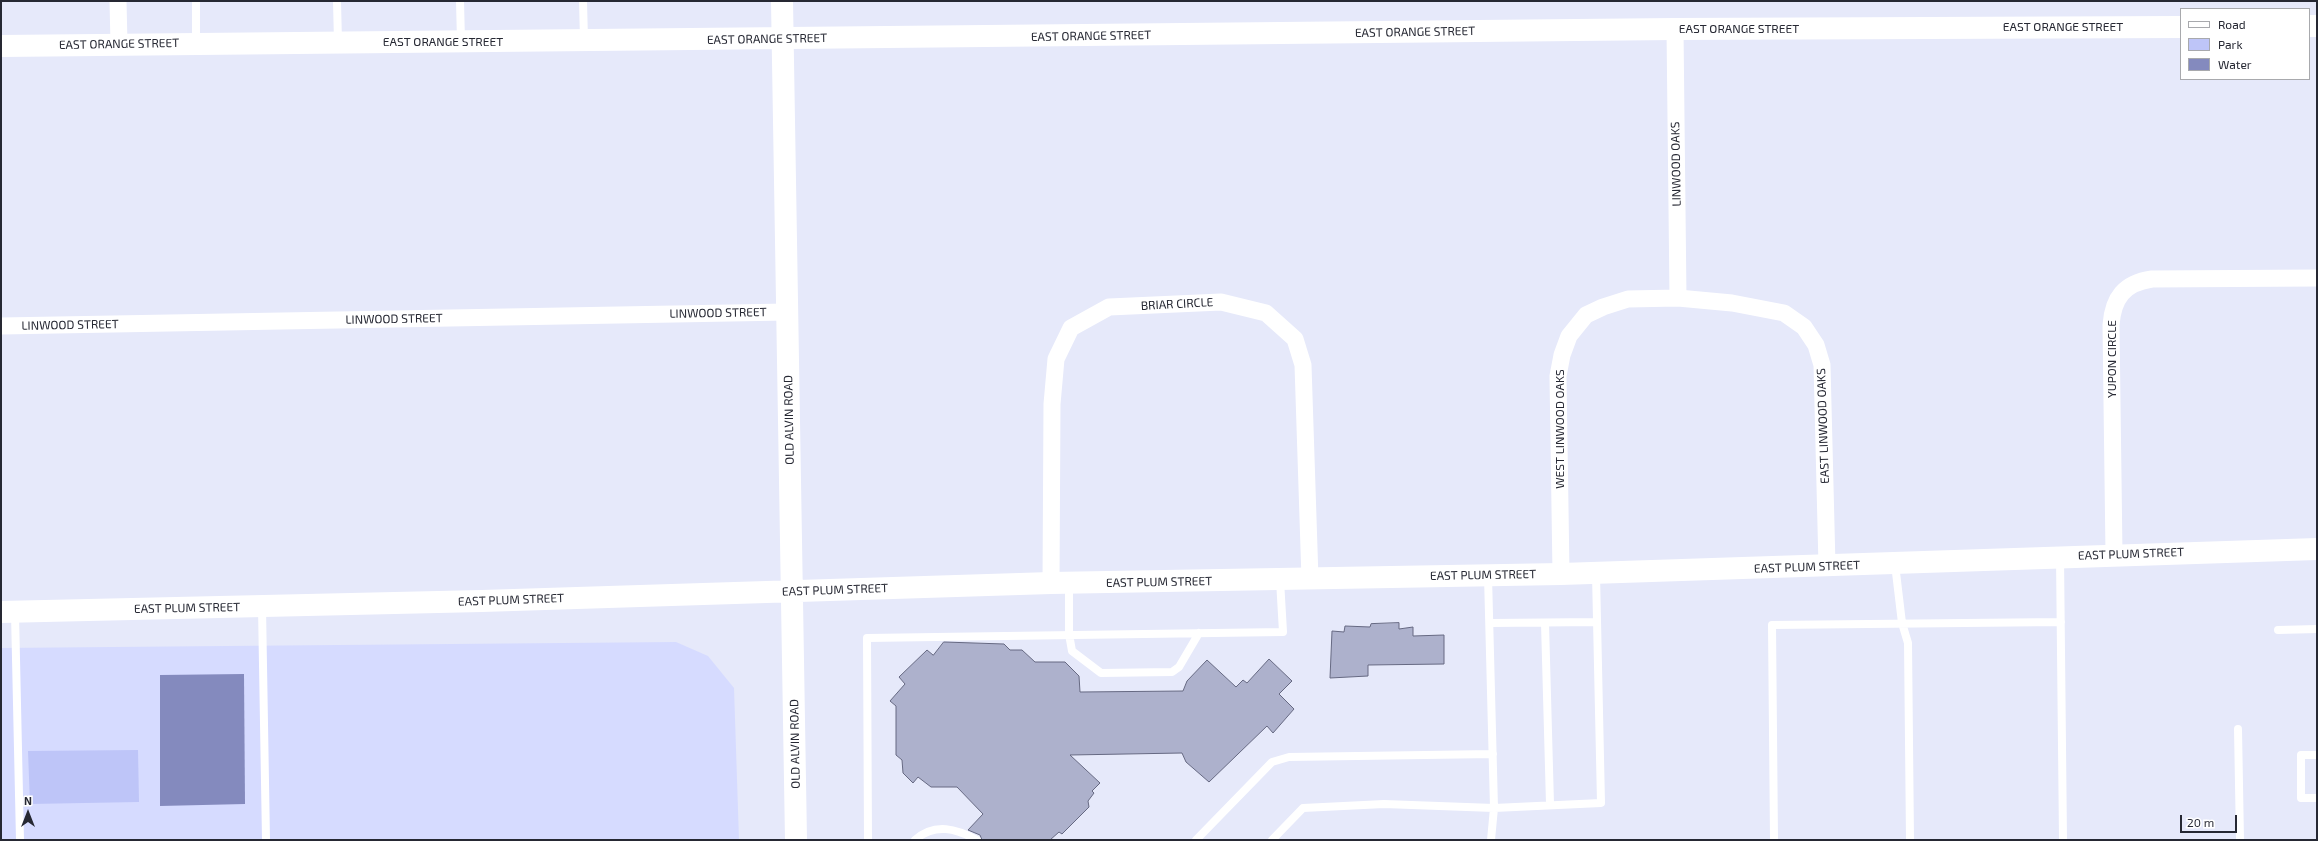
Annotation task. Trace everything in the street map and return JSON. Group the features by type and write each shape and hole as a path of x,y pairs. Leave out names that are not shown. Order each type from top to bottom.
{"street":[{"path":"118,1 119,44"},
{"name":"OLD ALVIN ROAD","path":"782,1 796,840"},
{"name":"EAST ORANGE STREET","path":"1,46 1674,29 2180,27"},
{"name":"LINWOOD OAKS","path":"1674,29 1678,298"},
{"name":"YUPON CIRCLE","path":"2114,554 2111,325 2112,307 2123,292 2136,282 2152,279 2317,278"},
{"name":"EAST LINWOOD OAKS","path":"1678,298 1732,303 1784,313 1804,327 1816,345 1822,365 1827,566"},
{"name":"WEST LINWOOD OAKS","path":"1561,574 1558,376 1562,355 1569,336 1586,315 1603,307 1628,299 1678,298"},
{"name":"BRIAR CIRCLE","path":"1060,583 1052,404 1056,359 1071,328 1109,307 1221,302 1266,313 1294,339 1303,365 1310,579"},
{"name":"LINWOOD STREET","path":"1,326 787,312"},
{"name":"EAST PLUM STREET","path":"8,611 262,606 1060,583 1561,574 1894,564 2114,554 2317,549"}],"lane":[{"path":"196,1 196,44"},
{"path":"337,1 338,42"},
{"path":"460,1 461,42"},
{"path":"583,1 584,41"},
{"path":"2060,557 2063,840"},
{"path":"1894,564 1902,623 1908,643 1910,840"},
{"path":"1272,840 1303,808 1384,804 1494,808 1550,804 1601,803 1596,572"},
{"path":"1488,575 1491,623 1494,808 1491,840"},
{"path":"868,840 867,638 1283,632 1280,580"},
{"path":"1060,583 1072,651 1090,667 1101,673 1172,672 1179,667 1199,633"},
{"path":"261,840 266,840 262,606"},
{"path":"8,611 20,840"},
{"path":"1491,623 1597,622"},
{"path":"1774,840 1772,625 2061,622"},
{"path":"1544,623 1550,804"},
{"path":"2278,630 2317,629"},
{"path":"2238,729 2240,840"},
{"path":"1196,840 1272,762 1289,757 1493,754"},
{"path":"2317,755 2301,755 2301,798 2317,798"},
{"path":"915,840 930,831 947,828 959,830 978,840"}],"shaded area":[{"path":"676,642 708,656 734,688 739,840 1,840 1,648"}],"green space":[{"path":"138,750 139,802 30,804 28,751"}],"water":[{"path":"244,674 245,804 160,806 160,675"}],"building":[{"path":"1399,623 1399,629 1413,627 1413,636 1444,635 1444,664 1368,665 1368,676 1330,678 1332,631 1344,632 1345,626 1370,627 1371,624"},
{"path":"944,642 1004,644 1010,650 1022,650 1035,662 1065,662 1079,676 1080,692 1183,691 1187,681 1207,660 1236,687 1243,680 1247,683 1269,659 1292,681 1279,694 1294,709 1273,733 1267,726 1209,782 1186,762 1182,753 1070,755 1100,783 1092,791 1094,793 1088,801 1089,807 1062,834 1059,832 1050,840 982,840 980,835 968,830 983,814 957,787 931,787 918,777 913,783 903,773 902,760 896,755 896,706 890,701 905,684 899,677 927,650 933,655"}]}
